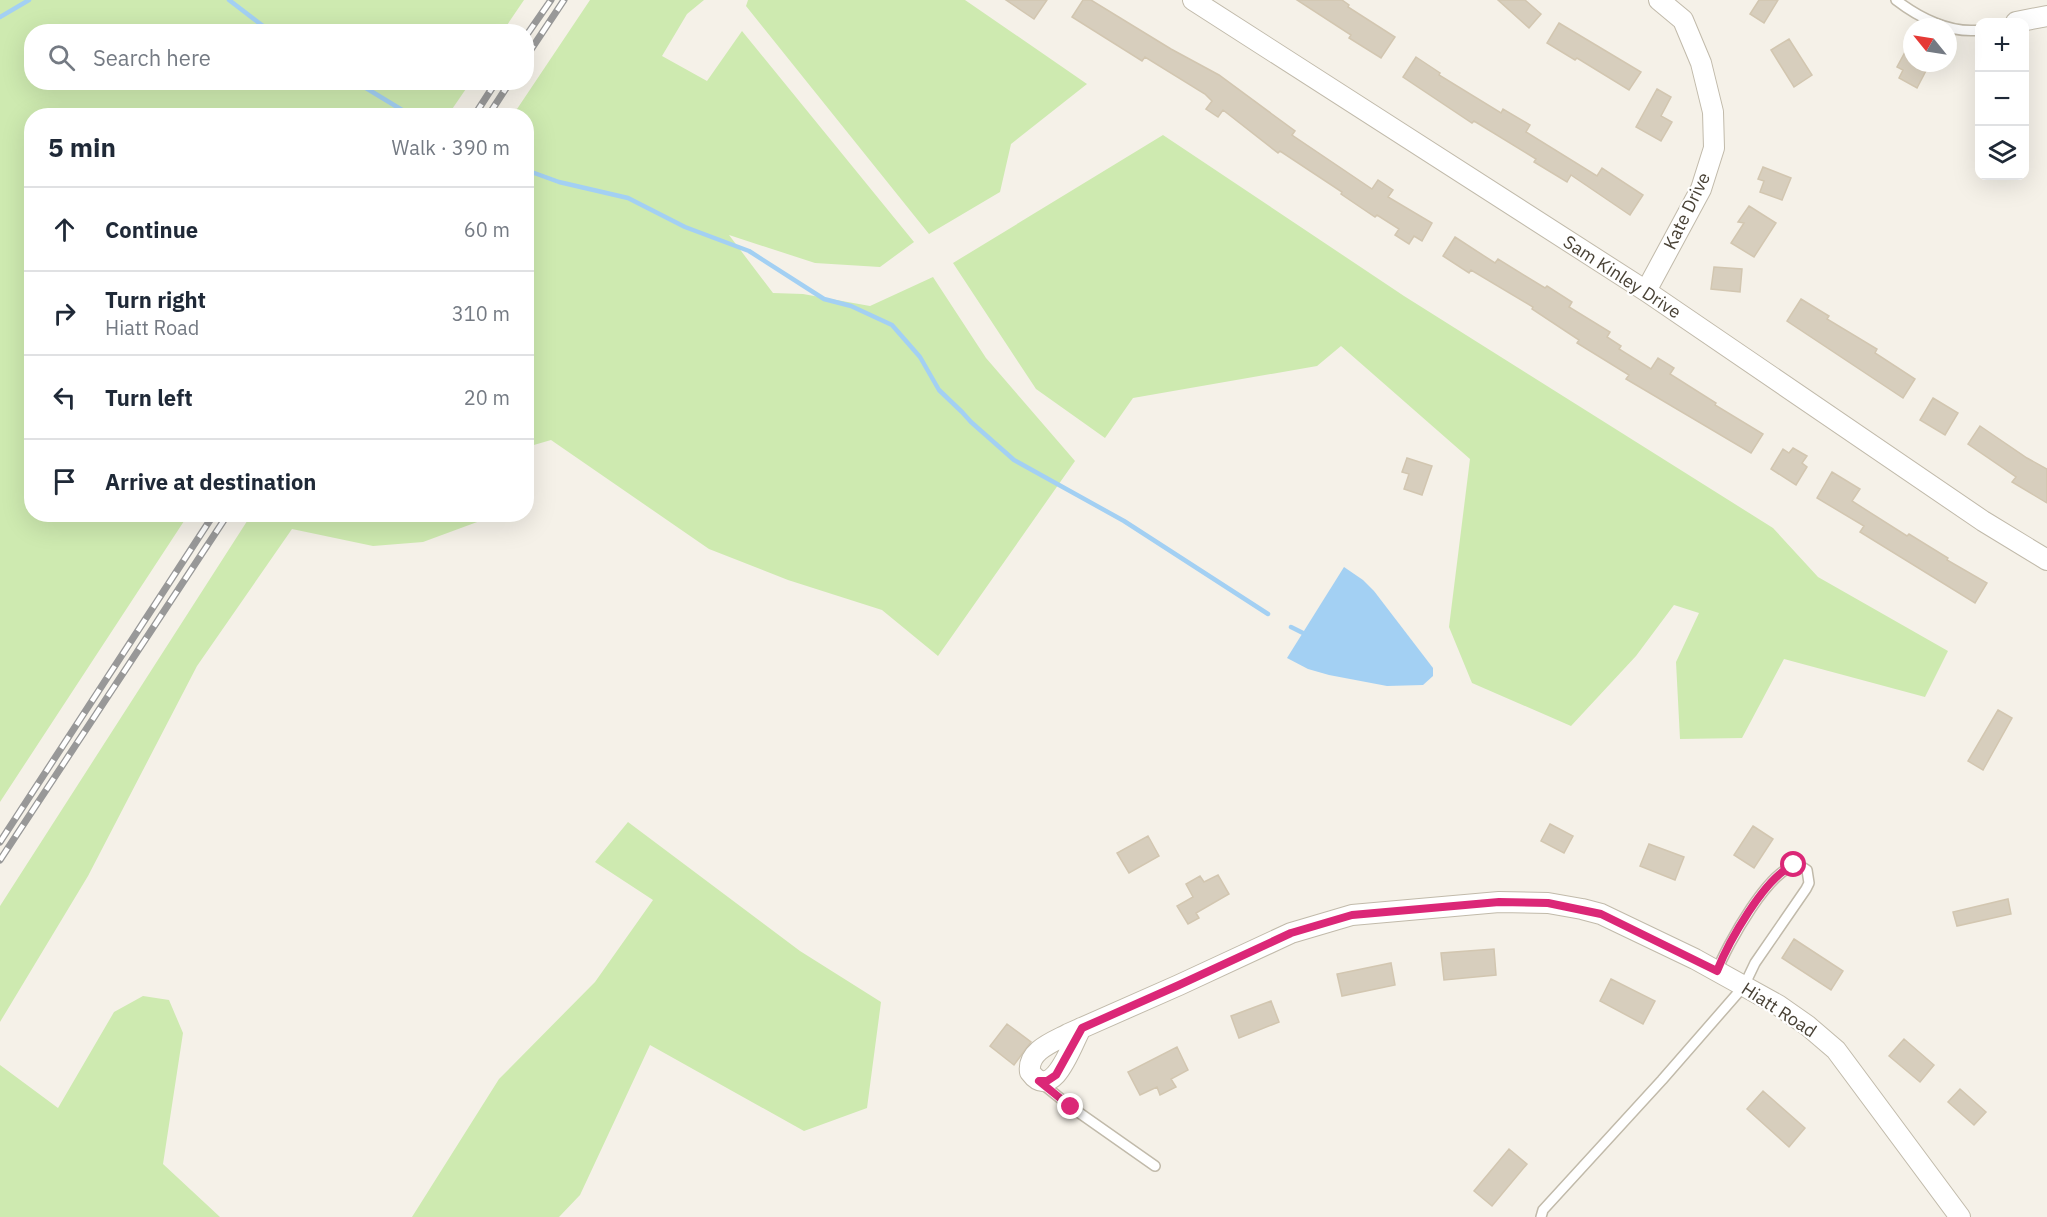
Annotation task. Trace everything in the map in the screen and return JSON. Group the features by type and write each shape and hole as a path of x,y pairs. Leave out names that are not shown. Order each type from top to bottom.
{"street":[{"name":"Sam Kinley Drive","path":"1193,0 1646,291 1983,521 2047,560"},
{"name":"Kate Drive","path":"1646,291 1701,189 1714,148 1713,112 1701,63 1683,20 1659,0"},
{"path":"2029,19 2047,16"},
{"name":"Hiatt Road","path":"1039,1081 1030,1072 1029,1065 1032,1057 1051,1042 1291,933 1352,915 1499,902 1548,903 1601,914 1717,971 1779,1005 1808,1026 1836,1050 1960,1217"},
{"path":"1039,1081 1047,1081 1056,1075 1082,1028"}],"lane":[{"path":"1896,0 1915,14 1943,26 1962,31 1975,30"},
{"path":"1541,1217 1543,1210 1744,986 1755,963 1809,883 1809,876 1803,867 1790,866 1761,895 1729,945 1717,971"},
{"path":"1039,1081 1071,1107 1155,1166"}],"green space":[{"path":"0,0 524,0 508,24 24,24 24,90 465,90 453,108 24,108 24,522 183,522 0,802"},
{"path":"590,0 704,0 687,14 662,56 707,81 742,31 914,242 880,267 815,263 729,235 773,293 803,294 870,306 933,277 986,358 1075,461 938,656 882,610 788,580 709,549 551,440 534,445 534,108 518,108 530,90 534,90 534,84"},
{"path":"748,0 965,0 1087,84 1011,144 1000,192 929,234 746,6"},
{"path":"1163,135 1404,296 1773,528 1818,577 1948,651 1925,697 1784,659 1742,738 1680,739 1676,662 1699,613 1674,605 1636,656 1571,726 1472,683 1449,627 1470,459 1341,346 1317,366 1133,398 1105,438 1036,389 953,263"},
{"path":"247,522 477,522 423,542 373,546 292,529 197,666 88,876 0,1022 0,906"},
{"path":"628,822 800,951 881,1002 867,1108 804,1131 650,1045 580,1195 559,1217 412,1217 499,1079 595,982 653,900 595,862"},
{"path":"143,996 169,1000 183,1033 163,1164 220,1217 0,1217 0,1065 58,1108 114,1012"}],"water":[{"path":"1344,567 1374,591 1433,668 1433,676 1423,685 1387,686 1329,675 1308,669 1287,658"}],"building":[{"path":"1006,0 1047,0 1034,19"},
{"path":"1083,0 1091,0 1171,49 1219,75 1295,131 1292,135 1372,189 1378,180 1393,190 1388,197 1432,223 1422,241 1414,236 1409,244 1395,235 1399,229 1377,215 1375,217 1280,151 1278,153 1223,110 1218,117 1206,109 1212,101 1205,94 1145,57 1142,61 1072,17"},
{"path":"1297,0 1342,0 1349,5 1348,7 1395,37 1381,58 1349,38 1351,35"},
{"path":"1498,0 1525,0 1541,14 1529,28"},
{"path":"1759,0 1778,0 1764,23 1750,14"},
{"path":"1559,23 1641,72 1629,90 1577,58 1575,60 1547,43"},
{"path":"1789,39 1812,75 1794,87 1771,50"},
{"path":"1903,56 1903,70 1897,67"},
{"path":"1416,57 1440,73 1439,75 1501,113 1503,109 1530,125 1526,132 1597,176 1602,168 1643,195 1630,215 1571,175 1567,182 1534,162 1536,159 1474,121 1472,123 1403,77"},
{"path":"1903,70 1903,72 1925,72 1917,88 1899,78"},
{"path":"1657,89 1671,97 1661,116 1672,122 1661,141 1636,127"},
{"path":"1763,167 1791,178 1782,200 1760,192 1764,181 1758,179"},
{"path":"1749,206 1776,223 1754,257 1731,243 1744,223 1738,222"},
{"path":"1455,237 1495,263 1498,259 1572,302 1569,307 1610,332 1607,337 1621,346 1619,349 1651,369 1658,358 1674,368 1670,374 1763,434 1751,453 1626,379 1629,375 1577,343 1579,340 1532,309 1533,307 1471,270 1469,273 1443,256"},
{"path":"1714,267 1742,269 1740,292 1711,289"},
{"path":"1801,299 1829,316 1827,319 1877,349 1875,353 1915,379 1903,398 1787,321"},
{"path":"1933,398 1958,413 1945,435 1920,420"},
{"path":"1980,426 2047,469 2047,503 2012,482 2016,477 1968,444"},
{"path":"1793,448 1807,456 1802,463 1807,467 1796,485 1771,469 1783,449 1789,453"},
{"path":"1407,458 1432,466 1422,495 1404,489 1409,474 1402,472"},
{"path":"1832,472 1860,489 1852,501 1987,583 1975,603 1860,532 1864,526 1817,498"},
{"path":"1998,710 2012,718 1983,770 1968,761"},
{"path":"1550,824 1573,836 1564,853 1541,841"},
{"path":"1753,826 1773,839 1754,868 1734,855"},
{"path":"1148,836 1159,856 1129,873 1117,853"},
{"path":"1649,844 1684,857 1675,880 1640,866"},
{"path":"1218,875 1229,894 1196,913 1199,918 1188,924 1177,906 1193,897 1186,884 1200,876 1204,882"},
{"path":"2008,899 2011,914 1957,926 1953,912"},
{"path":"1794,939 1843,971 1831,990 1782,958"},
{"path":"1494,949 1496,975 1444,980 1441,953"},
{"path":"1391,963 1395,985 1342,996 1337,974"},
{"path":"1611,979 1655,1001 1643,1024 1600,1001"},
{"path":"1271,1001 1279,1022 1239,1038 1231,1016"},
{"path":"1007,1024 1031,1042 1014,1065 990,1046"},
{"path":"1904,1039 1934,1065 1920,1082 1889,1056"},
{"path":"1177,1047 1188,1070 1171,1079 1176,1087 1160,1095 1157,1087 1140,1095 1128,1072"},
{"path":"1960,1089 1986,1112 1974,1125 1948,1102"},
{"path":"1763,1091 1805,1128 1789,1147 1747,1109"},
{"path":"1509,1149 1527,1164 1492,1206 1474,1191"}],"waterway":[{"path":"0,17 29,0"},
{"path":"229,0 260,24"},
{"path":"369,90 399,108"},
{"path":"534,173 559,182 628,198 685,227 749,251 824,299 851,306 892,325 920,357 939,390 1014,460 1124,521 1268,614"},
{"path":"1291,627 1303,633"}],"railway":[{"path":"534,24 551,0"},
{"path":"534,45 564,0"},
{"path":"479,108 491,90"},
{"path":"493,108 505,90"},
{"path":"0,842 209,522"},
{"path":"0,860 223,522"}],"route":[{"path":"1071,1107 1039,1081 1047,1081 1056,1075 1082,1028 1291,933 1352,915 1499,902 1548,903 1601,914 1717,971 1729,945 1761,895 1785,870 1794,865"}]}
